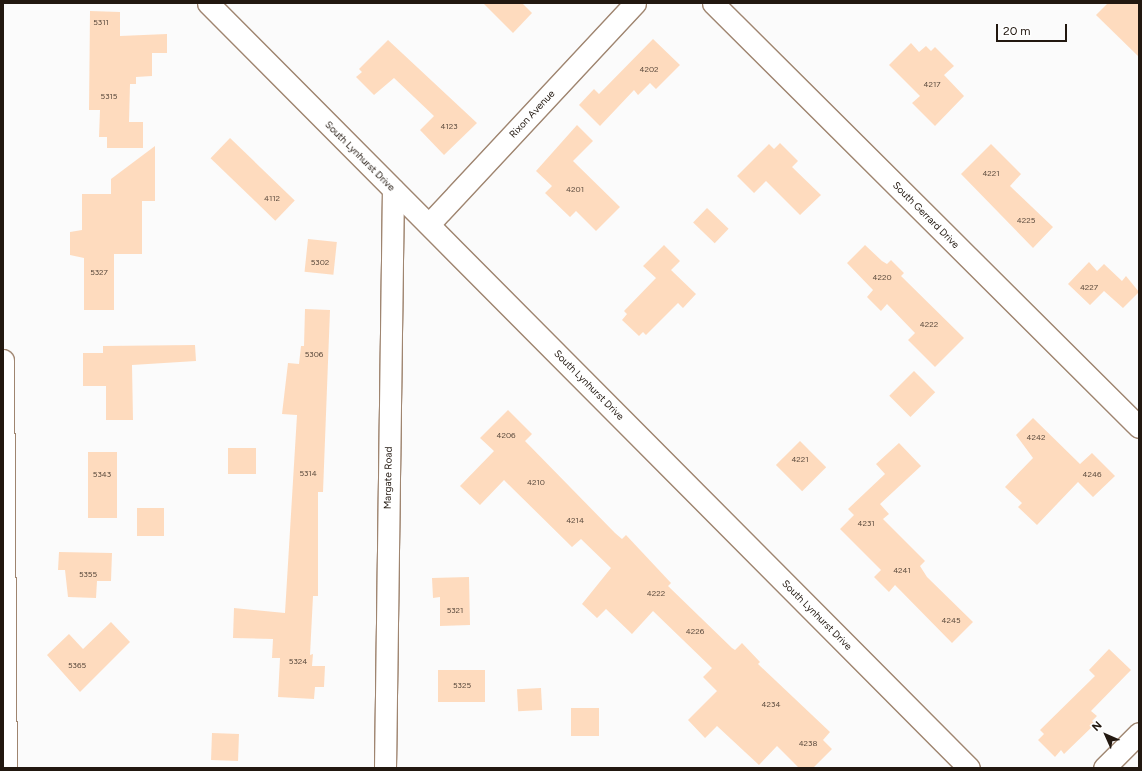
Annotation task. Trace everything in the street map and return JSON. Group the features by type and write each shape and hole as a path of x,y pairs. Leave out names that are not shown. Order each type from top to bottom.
{"street":[{"name":"South Lynhurst Drive","path":"208,3 969,768"},
{"name":"Rixon Avenue","path":"429,224 635,3"},
{"name":"South Gerrard Drive","path":"713,3 1139,427"},
{"name":"Margate Road","path":"385,768 392,189"},
{"path":"3,361 6,768"},
{"path":"1104,768 1139,733"}],"building":[{"path":"483,3 522,3 532,13 513,33"},
{"path":"1108,3 1139,3 1139,57 1096,15"},
{"path":"90,11 120,12 120,36 167,34 167,53 152,53 152,76 136,77 136,84 130,84 129,122 143,122 143,148 107,148 107,137 99,137 100,110 89,110"},
{"path":"653,39 680,65 656,89 650,83 638,95 634,90 600,126 579,105 594,89 599,94"},
{"path":"388,40 477,123 444,155 420,130 434,116 394,78 374,95 356,77 362,72 359,69"},
{"path":"911,43 919,52 926,46 931,51 935,47 954,66 944,75 964,96 935,126 912,103 920,96 889,65"},
{"path":"577,125 593,141 573,161 620,207 596,231 576,211 570,217 545,193 552,186 536,171"},
{"path":"230,138 295,201 275,221 211,158"},
{"path":"780,143 798,161 792,167 821,195 800,215 766,181 754,193 737,176 769,144 774,149"},
{"path":"991,144 1021,174 1010,186 1053,227 1033,248 961,174"},
{"path":"155,146 155,201 142,201 142,254 114,254 114,310 84,310 84,258 70,255 70,232 82,230 82,194 111,194 111,179"},
{"path":"707,208 729,229 715,243 693,222"},
{"path":"308,239 337,242 333,275 305,272"},
{"path":"664,245 680,261 671,270 696,294 683,308 678,303 646,335 643,332 639,336 622,320 627,314 624,311 656,278 643,266"},
{"path":"865,245 887,264 891,260 904,273 901,276 964,338 935,367 908,340 915,333 887,304 881,311 867,297 873,290 847,263"},
{"path":"1089,262 1097,271 1104,264 1122,281 1126,276 1139,292 1123,308 1104,291 1090,305 1068,284"},
{"path":"305,309 330,310 323,492 318,492 318,596 313,596 310,655 313,654 312,666 325,666 324,687 315,687 314,699 278,697 280,658 272,658 273,639 233,638 234,608 285,613 297,415 282,414 288,363 299,364 301,346 304,346"},
{"path":"195,345 196,361 132,365 133,420 106,420 106,386 83,386 83,353 103,353 103,346"},
{"path":"914,371 935,392 910,417 889,396"},
{"path":"508,410 532,434 525,441 615,533 622,539 626,535 671,583 668,586 732,648 735,650 742,643 760,662 758,664 830,732 823,740 832,749 813,768 799,768 777,746 759,765 717,726 705,738 688,720 717,691 703,677 712,668 653,611 632,634 606,609 597,618 582,604 611,568 581,539 572,547 504,480 480,505 460,486 494,451 480,438"},
{"path":"1033,418 1080,464 1092,453 1115,476 1093,497 1078,482 1037,525 1018,507 1022,503 1005,487 1033,458 1016,435"},
{"path":"800,441 826,467 802,491 776,465"},
{"path":"899,443 921,466 880,504 889,514 883,519 925,561 920,566 927,577 973,622 952,643 895,585 889,592 874,577 881,570 840,529 854,515 848,509 885,474 876,464"},
{"path":"228,448 256,448 256,474 228,474"},
{"path":"88,452 117,452 117,518 88,518"},
{"path":"137,508 164,508 164,536 137,536"},
{"path":"59,552 112,553 111,581 97,581 96,598 68,597 65,570 58,570"},
{"path":"469,577 470,625 440,626 440,597 433,598 432,578"},
{"path":"111,622 130,642 80,692 47,655 69,634 83,649"},
{"path":"1109,649 1131,670 1091,711 1097,716 1092,721 1095,724 1064,754 1061,750 1055,757 1038,740 1044,734 1040,730 1095,676 1089,670"},
{"path":"438,670 485,670 485,702 438,702"},
{"path":"541,688 542,710 518,711 517,689"},
{"path":"571,708 599,708 599,736 571,736"},
{"path":"212,733 239,734 238,761 211,760"}]}
